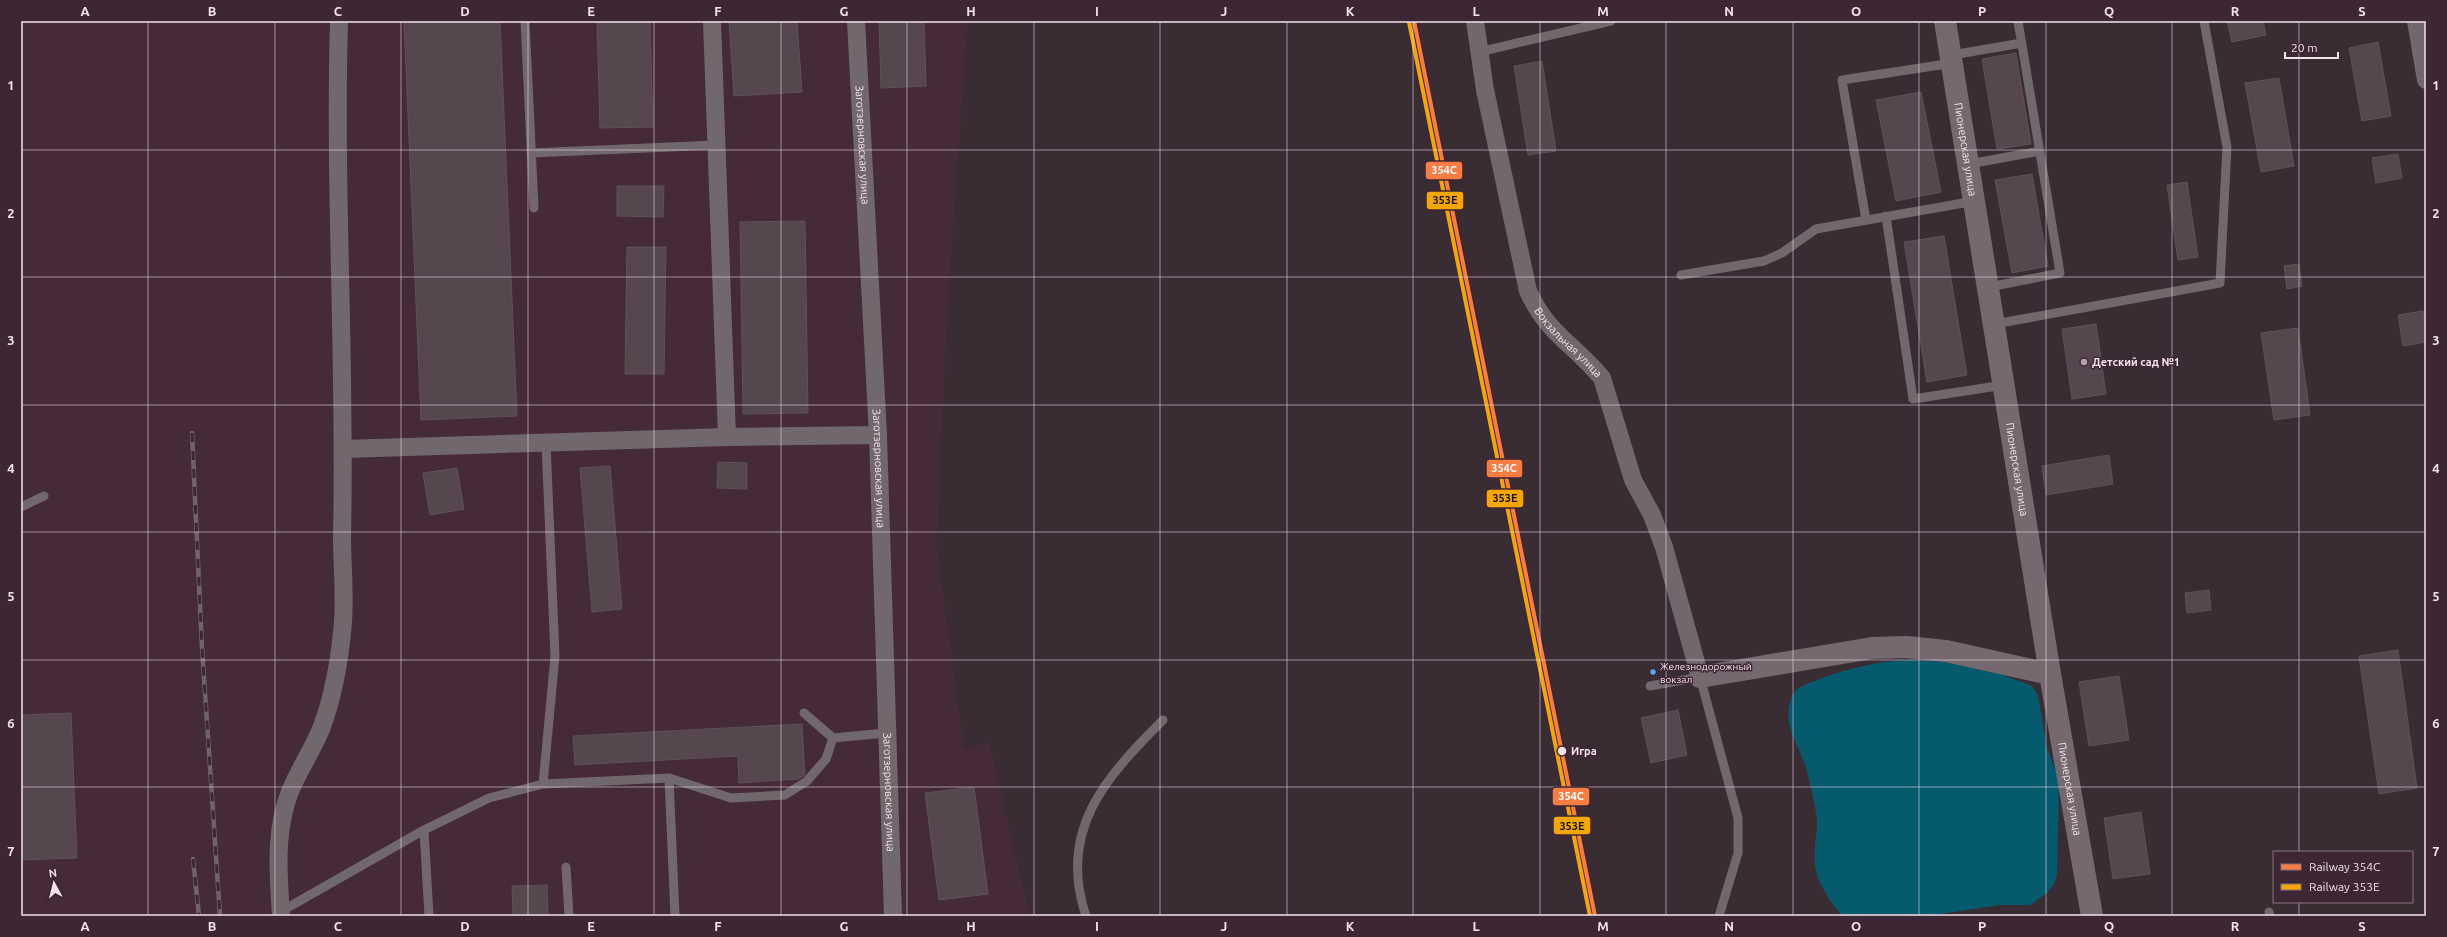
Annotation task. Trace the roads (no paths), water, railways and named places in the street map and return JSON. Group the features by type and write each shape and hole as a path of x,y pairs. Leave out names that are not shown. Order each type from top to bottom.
{"street":[{"path":"280,914 279,834 285,806 306,756 320,731 330,700 339,658 343,619 342,564 344,449 336,111 339,21"},
{"path":"712,21 727,437"},
{"name":"Заготзерновская улица","path":"856,21 878,435 886,733 893,916"},
{"name":"Вокзальная улица","path":"1475,21 1485,90 1528,291 1537,312 1552,330 1592,365 1602,378 1633,480 1652,515 1664,547 1700,677"},
{"name":"Пионерская улица","path":"1945,21 1995,324 2050,674 2092,916"},
{"path":"2416,21 2426,80"},
{"path":"344,449 727,437 878,435"},
{"path":"1700,677 1872,648 1906,647 1953,652 2050,674"}],"lane":[{"path":"525,21 534,208"},
{"path":"1479,52 1612,21"},
{"path":"1989,287 2060,273 2018,21"},
{"path":"1995,324 2220,283 2227,147 2204,21"},
{"path":"1866,220 1842,80 1952,59 2022,43"},
{"path":"531,153 716,144"},
{"path":"1969,164 2040,151"},
{"path":"1681,275 1764,261 1782,252 1816,229 1975,201"},
{"path":"1886,216 1913,399 2004,385"},
{"path":"543,784 556,656 546,443"},
{"path":"21,507 44,496"},
{"path":"1650,686 1700,677 1738,818 1738,853 1719,916"},
{"path":"804,713 834,738 886,733"},
{"path":"1086,916 1080,897 1076,868 1081,831 1105,783 1163,720"},
{"path":"280,914 424,830 489,798 543,784 669,778 731,798 785,795 807,781 826,759 834,738"},
{"path":"669,778 675,916"},
{"path":"424,830 429,916"},
{"path":"566,867 569,916"}],"water":[{"path":"1911,660 1945,662 2000,674 2032,686 2038,695 2047,748 2059,779 2057,874 2054,884 2047,893 2030,905 2000,905 1927,916 1843,916 1831,902 1822,886 1817,875 1815,863 1817,819 1815,805 1804,761 1789,723 1788,713 1790,703 1798,688 1829,676 1875,664"}],"railway":[{"path":"192,433 202,648 220,916"},
{"path":"193,859 199,916"}],"rail line":[{"name":"354С","path":"1414,21 1595,916"},
{"name":"353Е","path":"1409,22 1590,916"}],"place":[{"name":"Детский сад №1","path":"2084,362"},
{"name":"Железнодорожный вокзал","path":"1653,672"},
{"name":"Игра","path":"1562,751"}]}
